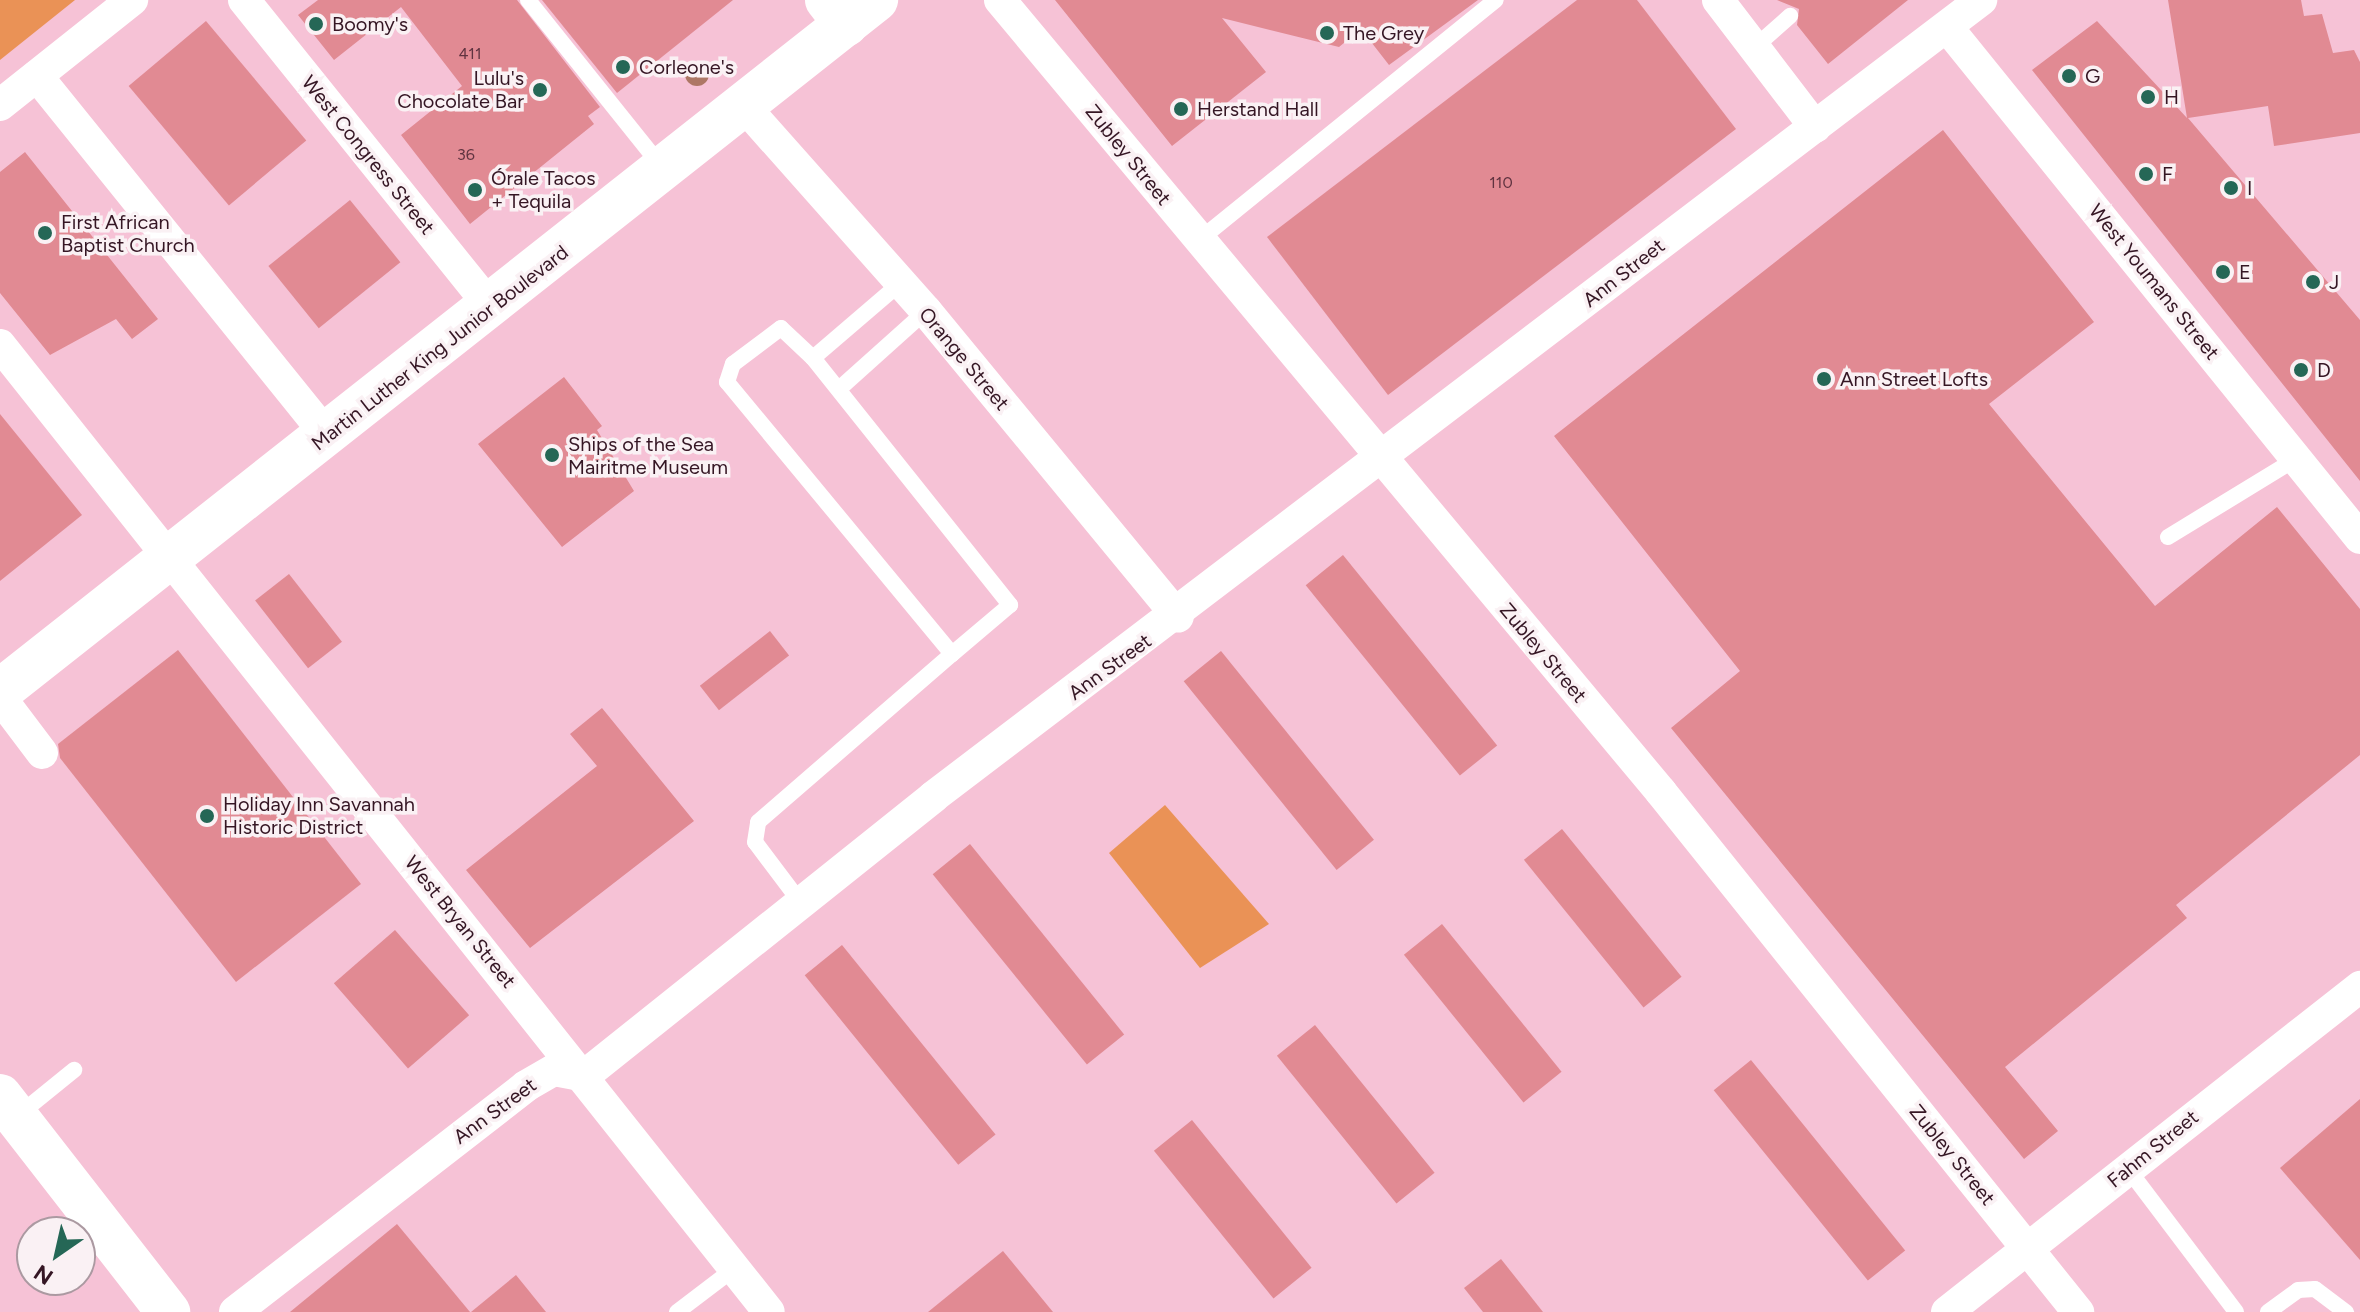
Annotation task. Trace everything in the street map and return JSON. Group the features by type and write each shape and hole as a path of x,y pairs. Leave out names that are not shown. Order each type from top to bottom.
{"main road":[{"name":"Martin Luther King Junior Boulevard","path":"0,694 665,170 744,106 850,8"},
{"path":"8,1107 168,1312"}],"street":[{"path":"0,105 132,0"},
{"name":"West Congress Street","path":"244,0 492,309"},
{"name":"Zubley Street","path":"1000,0 1380,461 1661,792 2078,1312"},
{"path":"1718,0 1815,127"},
{"name":"Ann Street","path":"235,1312 526,1086 554,1070 584,1076 801,903 1981,0"},
{"name":"West Youmans Street","path":"1947,27 2360,538"},
{"path":"37,76 328,437"},
{"name":"Orange Street","path":"744,106 897,286 926,311 1178,617"},
{"name":"West Bryan Street","path":"0,345 769,1312"},
{"path":"0,694 42,753"},
{"name":"Fahm Street","path":"1947,1312 2360,987"}],"lane":[{"path":"528,0 665,170"},
{"path":"1198,241 1496,0"},
{"path":"1755,47 1790,16"},
{"path":"813,358 897,286"},
{"path":"839,389 926,311"},
{"path":"801,903 755,842 758,822 1010,605 839,389 813,358 781,328 733,364 727,382 952,654"},
{"path":"2168,537 2296,459"},
{"path":"8,1107 74,1070"},
{"path":"2128,1169 2236,1312"},
{"path":"677,1312 735,1268"},
{"path":"2268,1312 2298,1290 2315,1289 2346,1312"}],"shaded area":[{"path":"0,0 75,0 0,60"},
{"path":"1165,805 1269,924 1200,968 1109,853"}],"building":[{"path":"318,0 517,0 600,107 588,116 594,124 470,224 401,135 462,86 401,7 334,60 298,15"},
{"name":"Corleone's","path":"542,0 733,0 617,93"},
{"name":"Herstand Hall","path":"1055,0 1478,0 1389,65 1361,29 1339,47 1222,18 1266,72 1172,146"},
{"path":"1577,0 1637,0 1736,129 1388,395 1267,237"},
{"path":"1777,0 1908,0 1828,64 1797,25 1799,9"},
{"path":"2168,0 2301,0 2304,16 2322,14 2333,53 2354,50 2360,62 2360,133 2274,146 2268,106 2188,118 2360,320 2360,481 2032,70 2097,21 2187,118"},
{"path":"206,21 306,141 229,205 129,86"},
{"path":"1943,130 2094,322 1989,404 2155,606 2277,507 2360,609 2360,755 2176,905 2187,918 2005,1067 2058,1131 2024,1159 1671,728 1740,671 1554,436"},
{"name":"First African Baptist Church","path":"25,152 158,319 132,339 116,319 50,355 0,293 0,172"},
{"path":"350,200 400,262 319,328 268,266"},
{"name":"Ships of the Sea Mairitme Museum","path":"564,377 602,426 597,430 634,491 562,547 478,444"},
{"path":"0,414 82,515 0,581"},
{"path":"1343,555 1497,745 1460,776 1306,585"},
{"path":"289,574 342,642 308,668 255,600"},
{"path":"770,631 789,655 719,710 700,686"},
{"name":"Holiday Inn Savannah Historic District","path":"178,650 361,884 236,982 60,758 58,744"},
{"path":"1221,651 1374,840 1337,870 1184,681"},
{"path":"602,708 694,821 530,948 466,870 597,766 570,734"},
{"path":"1562,829 1682,977 1643,1007 1524,860"},
{"path":"970,844 1124,1034 1087,1065 933,874"},
{"path":"1442,924 1562,1072 1523,1102 1404,955"},
{"path":"395,930 469,1015 408,1068 334,983"},
{"path":"842,945 996,1135 958,1165 805,975"},
{"path":"1315,1025 1435,1173 1396,1203 1277,1056"},
{"path":"1751,1060 1905,1250 1868,1281 1714,1090"},
{"path":"2360,1099 2360,1260 2280,1168"},
{"path":"1192,1120 1312,1268 1273,1298 1154,1151"},
{"path":"397,1224 470,1312 290,1312"},
{"path":"1003,1251 1053,1312 928,1312"},
{"path":"1501,1259 1543,1312 1483,1312 1464,1288"},
{"path":"516,1275 546,1312 471,1312"}],"place":[{"name":"Boomy's","path":"316,24"},
{"name":"The Grey","path":"1327,33"},
{"name":"Corleone's","path":"623,67"},
{"name":"G","path":"2069,76"},
{"name":"Lulu's Chocolate Bar","path":"540,90"},
{"name":"H","path":"2148,97"},
{"name":"Herstand Hall","path":"1181,109"},
{"name":"F","path":"2146,174"},
{"name":"I","path":"2231,188"},
{"name":"Órale Tacos + Tequila","path":"475,190"},
{"name":"First African Baptist Church","path":"45,233"},
{"name":"E","path":"2223,272"},
{"name":"J","path":"2313,282"},
{"name":"D","path":"2301,370"},
{"name":"Ann Street Lofts","path":"1824,379"},
{"name":"Ships of the Sea Mairitme Museum","path":"552,455"},
{"name":"Holiday Inn Savannah Historic District","path":"207,816"}]}
